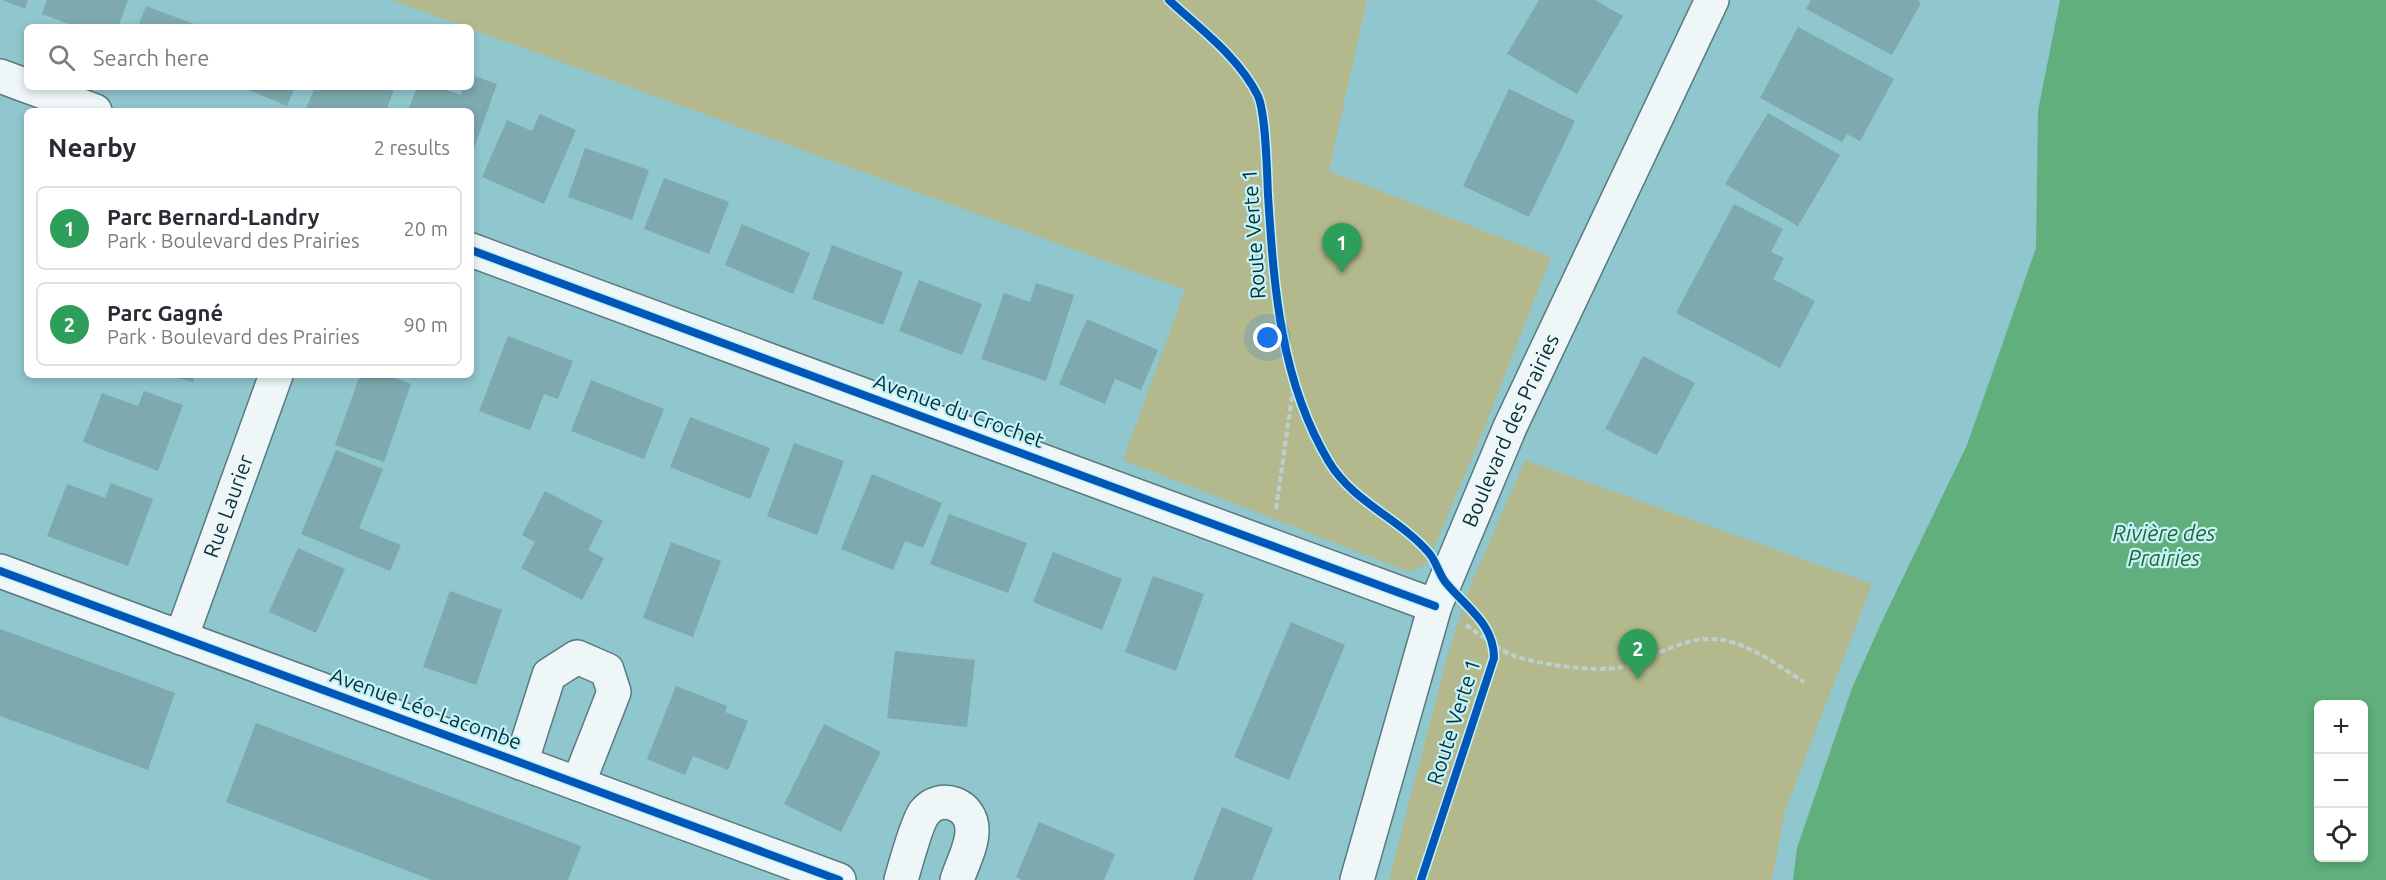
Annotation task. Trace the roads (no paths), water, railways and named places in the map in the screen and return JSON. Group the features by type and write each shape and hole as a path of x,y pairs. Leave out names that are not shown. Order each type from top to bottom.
{"street":[{"name":"Boulevard des Prairies","path":"1357,880 1435,606 1510,427 1712,0"},
{"path":"0,76 24,85"},
{"path":"39,90 87,108"},
{"name":"Avenue du Crochet","path":"474,251 1435,606"},
{"name":"Rue Laurier","path":"181,638 275,378"},
{"name":"Avenue Léo-Lacombe","path":"0,571 839,880"},
{"name":"Avenue Léo-Lacombe","path":"521,763 549,675 577,657 607,670 614,692 578,784"},
{"path":"901,880 923,814 936,802 948,801 962,807 971,818 972,832 957,880"}],"water":[{"name":"Rivière des Prairies","path":"2060,0 2386,0 2386,880 1793,880 1797,848 1852,688 1967,445 2036,248 2038,111"}],"place":[{"name":"Parc Bernard-Landry","path":"1342,273"},
{"name":"Parc Gagné","path":"1638,679"}]}
